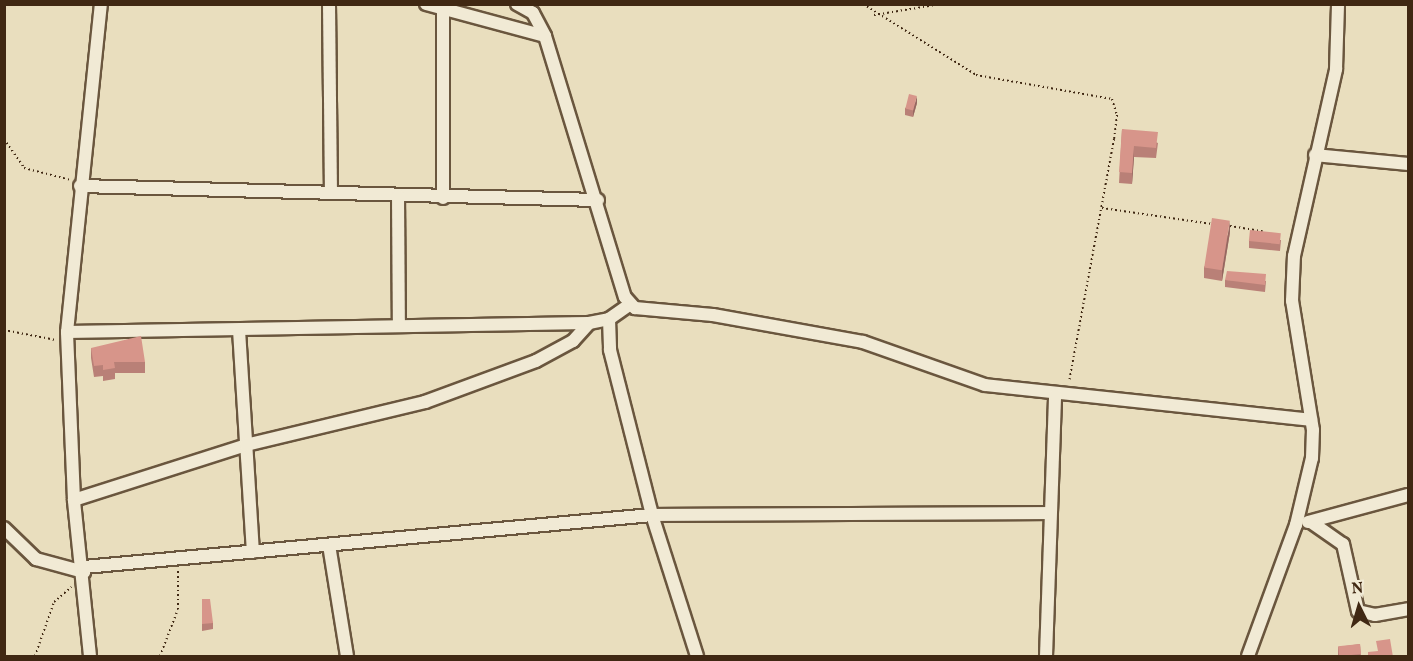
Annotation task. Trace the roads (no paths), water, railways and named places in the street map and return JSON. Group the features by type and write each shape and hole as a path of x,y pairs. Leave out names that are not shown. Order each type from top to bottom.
{"street":[{"path":"90,657 84,573 74,500 67,332 80,184 101,4"},
{"path":"329,4 331,192"},
{"path":"426,4 545,36"},
{"path":"517,4 533,13 545,36 629,305"},
{"path":"1248,657 1296,525 1312,458 1311,420 1292,301 1294,256 1336,69 1338,4"},
{"path":"443,9 443,198"},
{"path":"1315,155 1408,164"},
{"path":"80,184 443,198 598,200"},
{"path":"398,196 399,324"},
{"path":"67,332 239,330 399,324 589,323 609,320 629,305"},
{"path":"629,305 647,312 713,315 863,342 985,385 1311,420"},
{"path":"609,320 610,350 652,515 697,657"},
{"path":"74,500 246,445 425,402 490,379 573,341 589,323"},
{"path":"239,330 253,552"},
{"path":"1046,657 1050,513 1061,394"},
{"path":"1296,525 1408,495"},
{"path":"4,528 36,558 84,573 177,558 652,515 1050,513"},
{"path":"1311,522 1343,544 1358,610 1375,615 1408,609"},
{"path":"329,544 347,657"}]}
